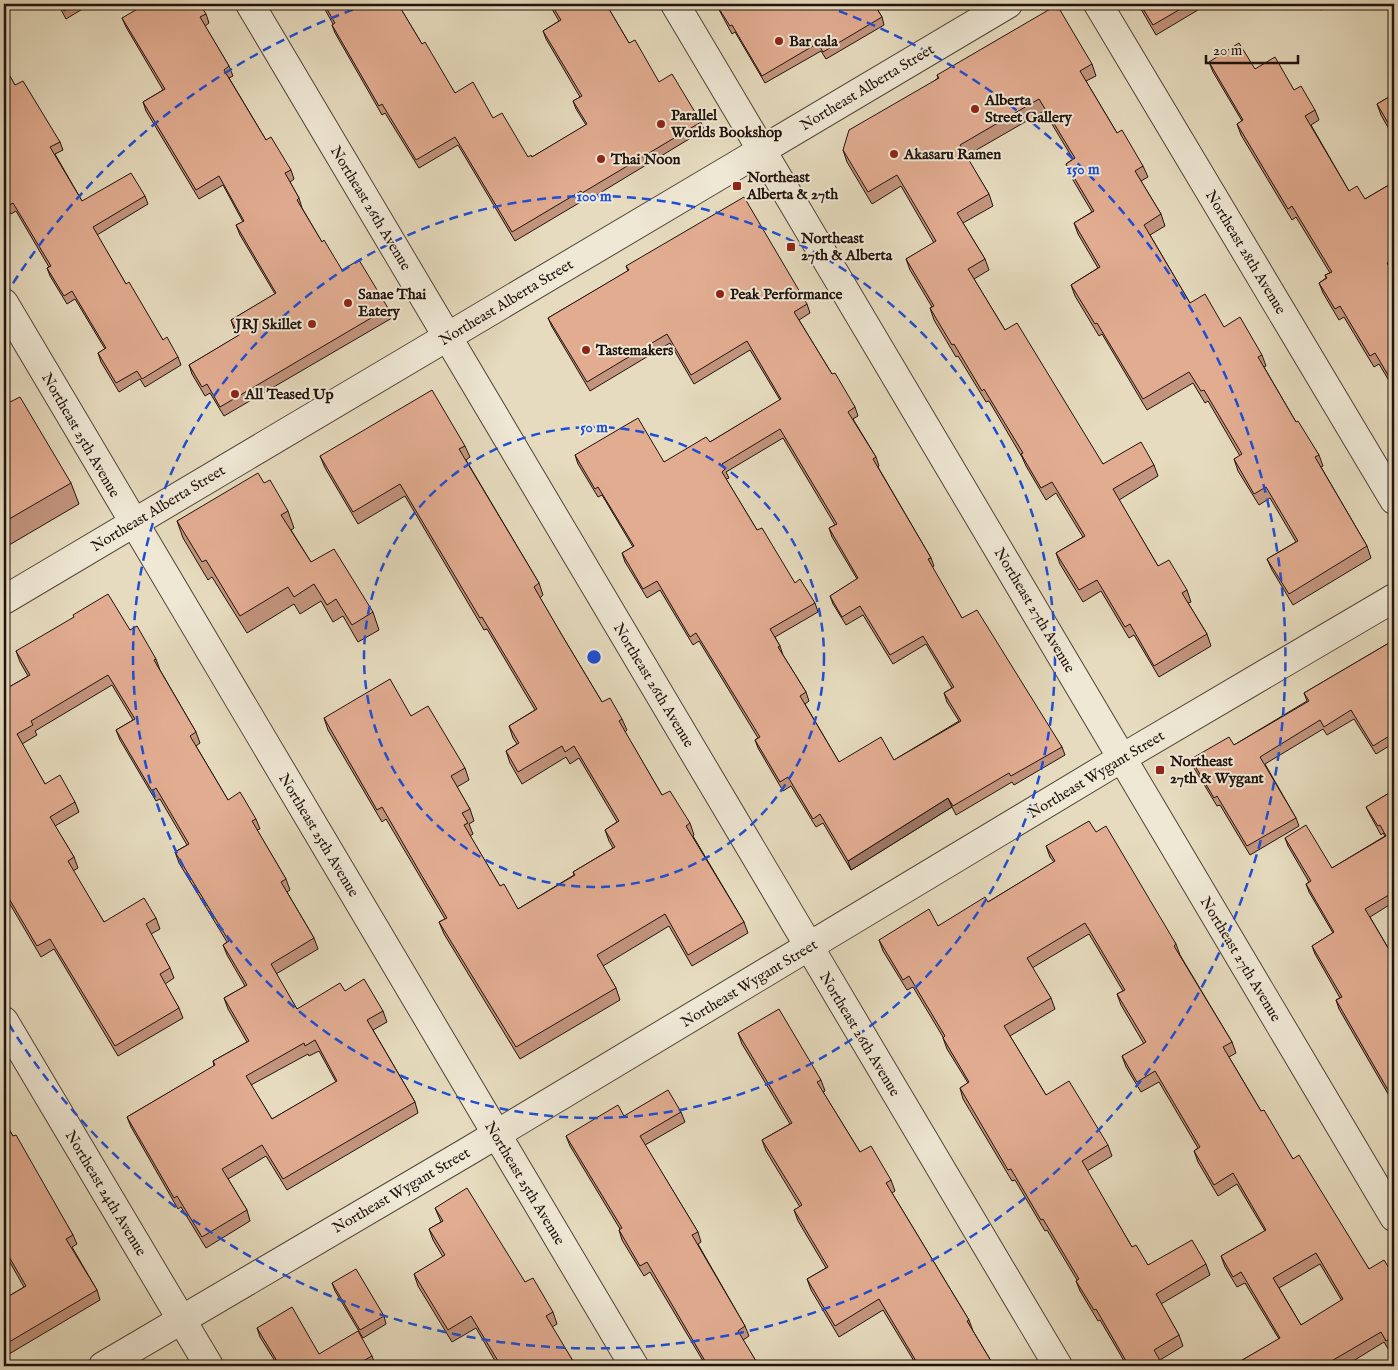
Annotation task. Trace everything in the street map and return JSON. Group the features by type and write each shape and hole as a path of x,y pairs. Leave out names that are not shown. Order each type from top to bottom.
{"street":[{"name":"Northeast 26th Avenue","path":"250,4 1058,1366"},
{"name":"Northeast 27th Avenue","path":"675,4 1394,1217"},
{"name":"Northeast Alberta Street","path":"4,600 1008,4"},
{"name":"Northeast 28th Avenue","path":"1098,4 1394,500"},
{"name":"Northeast 25th Avenue","path":"4,303 634,1366"},
{"name":"Northeast Wygant Street","path":"103,1366 496,1134 1122,758 1394,598"},
{"name":"Northeast 24th Avenue","path":"4,1021 209,1366"}],"building":[{"path":"59,4 77,4 64,11"},
{"path":"146,4 200,4 206,14 200,17 229,66 224,70 266,140 271,137 291,170 285,173 299,198 297,200 322,242 324,240 342,270 359,260 388,308 220,407 207,384 202,387 189,365 239,335 231,320 276,293 236,225 244,221 219,176 196,190 143,102 165,89 122,18"},
{"path":"324,4 398,4 422,44 425,42 455,93 473,82 493,118 502,113 528,157 531,155 532,157 587,124 573,101 582,96 543,31 561,20 551,4 606,4 629,43 635,40 659,82 672,74 701,122 582,193 581,191 512,232 455,137 416,160 382,104 379,106 332,25 335,23"},
{"name":"Bar cala","path":"716,4 874,4 882,17 823,52 818,43 762,76 732,25 730,26"},
{"path":"1140,4 1189,4 1153,25"},
{"path":"1057,5 1092,64 1080,71 1117,133 1122,130 1143,166 1135,171 1161,214 1144,225 1190,303 1205,294 1224,327 1240,317 1262,355 1258,357 1296,422 1298,421 1319,455 1315,457 1367,546 1289,594 1267,559 1298,541 1266,487 1254,494 1234,459 1242,454 1204,390 1201,391 1189,372 1143,399 1097,323 1095,324 1071,285 1100,267 1074,223 1094,211 1066,164 1075,158 1039,99 960,145 989,194 957,213 985,259 968,269 1005,330 1017,323 1103,464 1141,442 1154,465 1113,489 1158,566 1169,560 1187,590 1182,593 1207,634 1154,666 1130,624 1125,627 1097,580 1079,590 1056,553 1085,536 1052,482 1041,488 1021,454 1023,453 984,389 982,391 930,308 934,306 906,259 936,241 897,175 868,192 843,150 849,130 939,78 937,75"},
{"path":"1239,43 1255,69 1275,57 1294,90 1301,86 1315,110 1305,116 1349,191 1357,186 1365,199 1394,182 1394,259 1387,263 1394,275 1394,385 1375,353 1370,356 1340,306 1335,309 1319,283 1327,278 1325,275 1332,272 1292,206 1288,209 1237,124 1243,120 1209,62"},
{"path":"4,66 15,85 23,81 60,142 50,147 82,201 131,173 145,196 93,227 126,284 129,282 163,340 167,337 178,357 142,379 137,371 116,383 98,353 106,348 72,291 64,296 47,268 51,266 13,203 8,206 4,199"},
{"path":"1394,94 1394,133 1377,104"},
{"path":"744,197 807,304 794,312 832,374 835,373 855,407 848,412 876,457 873,459 931,558 928,559 962,618 977,610 1062,747 1011,776 1009,773 953,806 948,798 848,861 820,814 813,819 788,777 780,782 755,740 760,737 696,633 690,637 657,581 643,589 622,553 634,546 598,487 595,489 575,455 638,418 664,462 706,437 710,442 781,399 747,341 691,375 667,334 587,382 548,318 629,270 626,266","holes":["780,429 837,524 829,528 858,578 830,596 842,617 860,606 890,655 923,636 954,687 944,693 961,721 894,760 881,737 839,762 800,696 806,692 778,647 780,646 770,629 815,603 800,579 795,583 762,528 757,530 722,472 725,469 722,464"]},
{"path":"432,390 465,446 459,449 539,583 534,587 563,637 602,702 610,698 622,719 619,721 662,795 670,791 690,823 686,826 744,922 688,955 665,914 597,955 616,988 516,1047 439,922 447,918 382,807 377,810 324,718 390,679 411,716 428,706 465,768 451,776 470,809 462,813 468,823 464,825 500,886 504,884 518,909 575,875 573,872 615,847 605,830 619,821 574,746 565,752 562,746 518,772 506,751 519,743 509,726 537,709 400,484 353,512 320,456"},
{"path":"4,392 10,402 20,397 71,483 4,522"},
{"path":"258,473 264,483 270,480 288,511 281,515 311,562 334,549 373,612 352,625 336,599 327,605 314,584 294,597 288,587 240,616 206,560 202,562 177,521"},
{"path":"108,594 130,630 137,626 156,659 154,660 196,732 190,736 228,800 240,792 256,819 252,821 286,879 281,882 314,938 271,964 297,1009 340,983 345,991 364,979 383,1011 367,1020 415,1102 283,1179 262,1145 222,1169 247,1210 202,1237 177,1196 174,1198 127,1117 215,1065 213,1061 249,1041 224,998 247,985 223,945 229,941 175,852 189,844 156,788 152,791 116,730 135,719 108,675 31,721 33,725 17,734 45,784 60,775 75,802 50,817 74,857 68,861 104,922 144,898 156,918 146,924 170,968 160,974 179,1008 115,1046 50,939 37,946 4,890 4,690 30,675 16,651 74,617 73,615","holes":["315,1040 337,1081 272,1119 246,1076 304,1043 305,1046"]},
{"path":"1394,640 1394,740 1391,735 1373,746 1351,710 1324,727 1320,720 1260,757 1296,818 1247,846 1217,796 1214,798 1191,759 1229,737 1234,745 1309,701 1304,693"},
{"path":"1394,790 1394,892 1365,909 1394,958 1394,1094 1391,1088 1388,1090 1336,1000 1342,997 1312,946 1334,932 1306,884 1311,881 1285,838 1306,825 1332,868 1386,836 1366,807"},
{"path":"1089,821 1096,832 1106,826 1176,944 1174,946 1232,1042 1223,1047 1261,1111 1264,1110 1293,1159 1299,1155 1369,1269 1384,1260 1394,1276 1394,1336 1386,1341 1381,1332 1323,1366 1232,1366 1280,1338 1241,1272 1233,1277 1221,1256 1266,1230 1233,1173 1214,1185 1194,1151 1200,1147 1155,1071 1137,1082 1122,1056 1146,1042 1117,994 1125,990 1085,923 1027,958 1051,998 1004,1026 1046,1095 1069,1081 1108,1145 1082,1161 1132,1247 1136,1245 1148,1265 1192,1240 1206,1264 1156,1294 1179,1335 1154,1350 1163,1366 1129,1366 1096,1309 1094,1310 1076,1281 1079,1279 1043,1219 1041,1220 1011,1169 1008,1170 960,1088 969,1082 943,1038 945,1036 909,976 903,980 879,940 929,909 938,926 985,897 988,902 1055,861 1046,846","holes":["1316,1253 1343,1299 1301,1325 1273,1278"]},
{"path":"779,1009 821,1080 817,1082 860,1152 871,1146 891,1180 886,1183 969,1320 967,1321 994,1366 919,1366 879,1299 835,1326 807,1279 828,1267 794,1210 802,1205 762,1140 792,1123 738,1033"},
{"path":"668,1090 681,1112 640,1136 698,1232 692,1235 745,1326 738,1331 759,1366 708,1366 647,1262 640,1266 619,1230 622,1228 566,1136 618,1105 624,1116"},
{"path":"4,1121 13,1136 16,1135 73,1235 66,1239 97,1290 4,1345 4,1299 26,1286 4,1248"},
{"path":"467,1188 525,1282 533,1278 553,1312 546,1316 576,1366 501,1366 471,1316 448,1330 414,1274 445,1255 429,1229 443,1221 435,1208"},
{"path":"356,1269 384,1316 360,1330 332,1283"},
{"path":"292,1307 319,1354 358,1331 372,1356 354,1366 280,1366 257,1328"}],"place":[{"name":"Bar cala","path":"779,41"},
{"name":"Alberta Street Gallery","path":"975,109"},
{"name":"Parallel Worlds Bookshop","path":"661,124"},
{"name":"Akasaru Ramen","path":"894,154"},
{"name":"Thai Noon","path":"601,159"},
{"name":"Northeast Alberta & 27th","path":"737,186"},
{"name":"Northeast 27th & Alberta","path":"791,247"},
{"name":"Peak Performance","path":"720,294"},
{"name":"Sanae Thai Eatery","path":"348,303"},
{"name":"JRJ Skillet","path":"312,324"},
{"name":"Tastemakers","path":"586,350"},
{"name":"All Teased Up","path":"235,394"},
{"name":"Northeast 27th & Wygant","path":"1160,770"}]}
